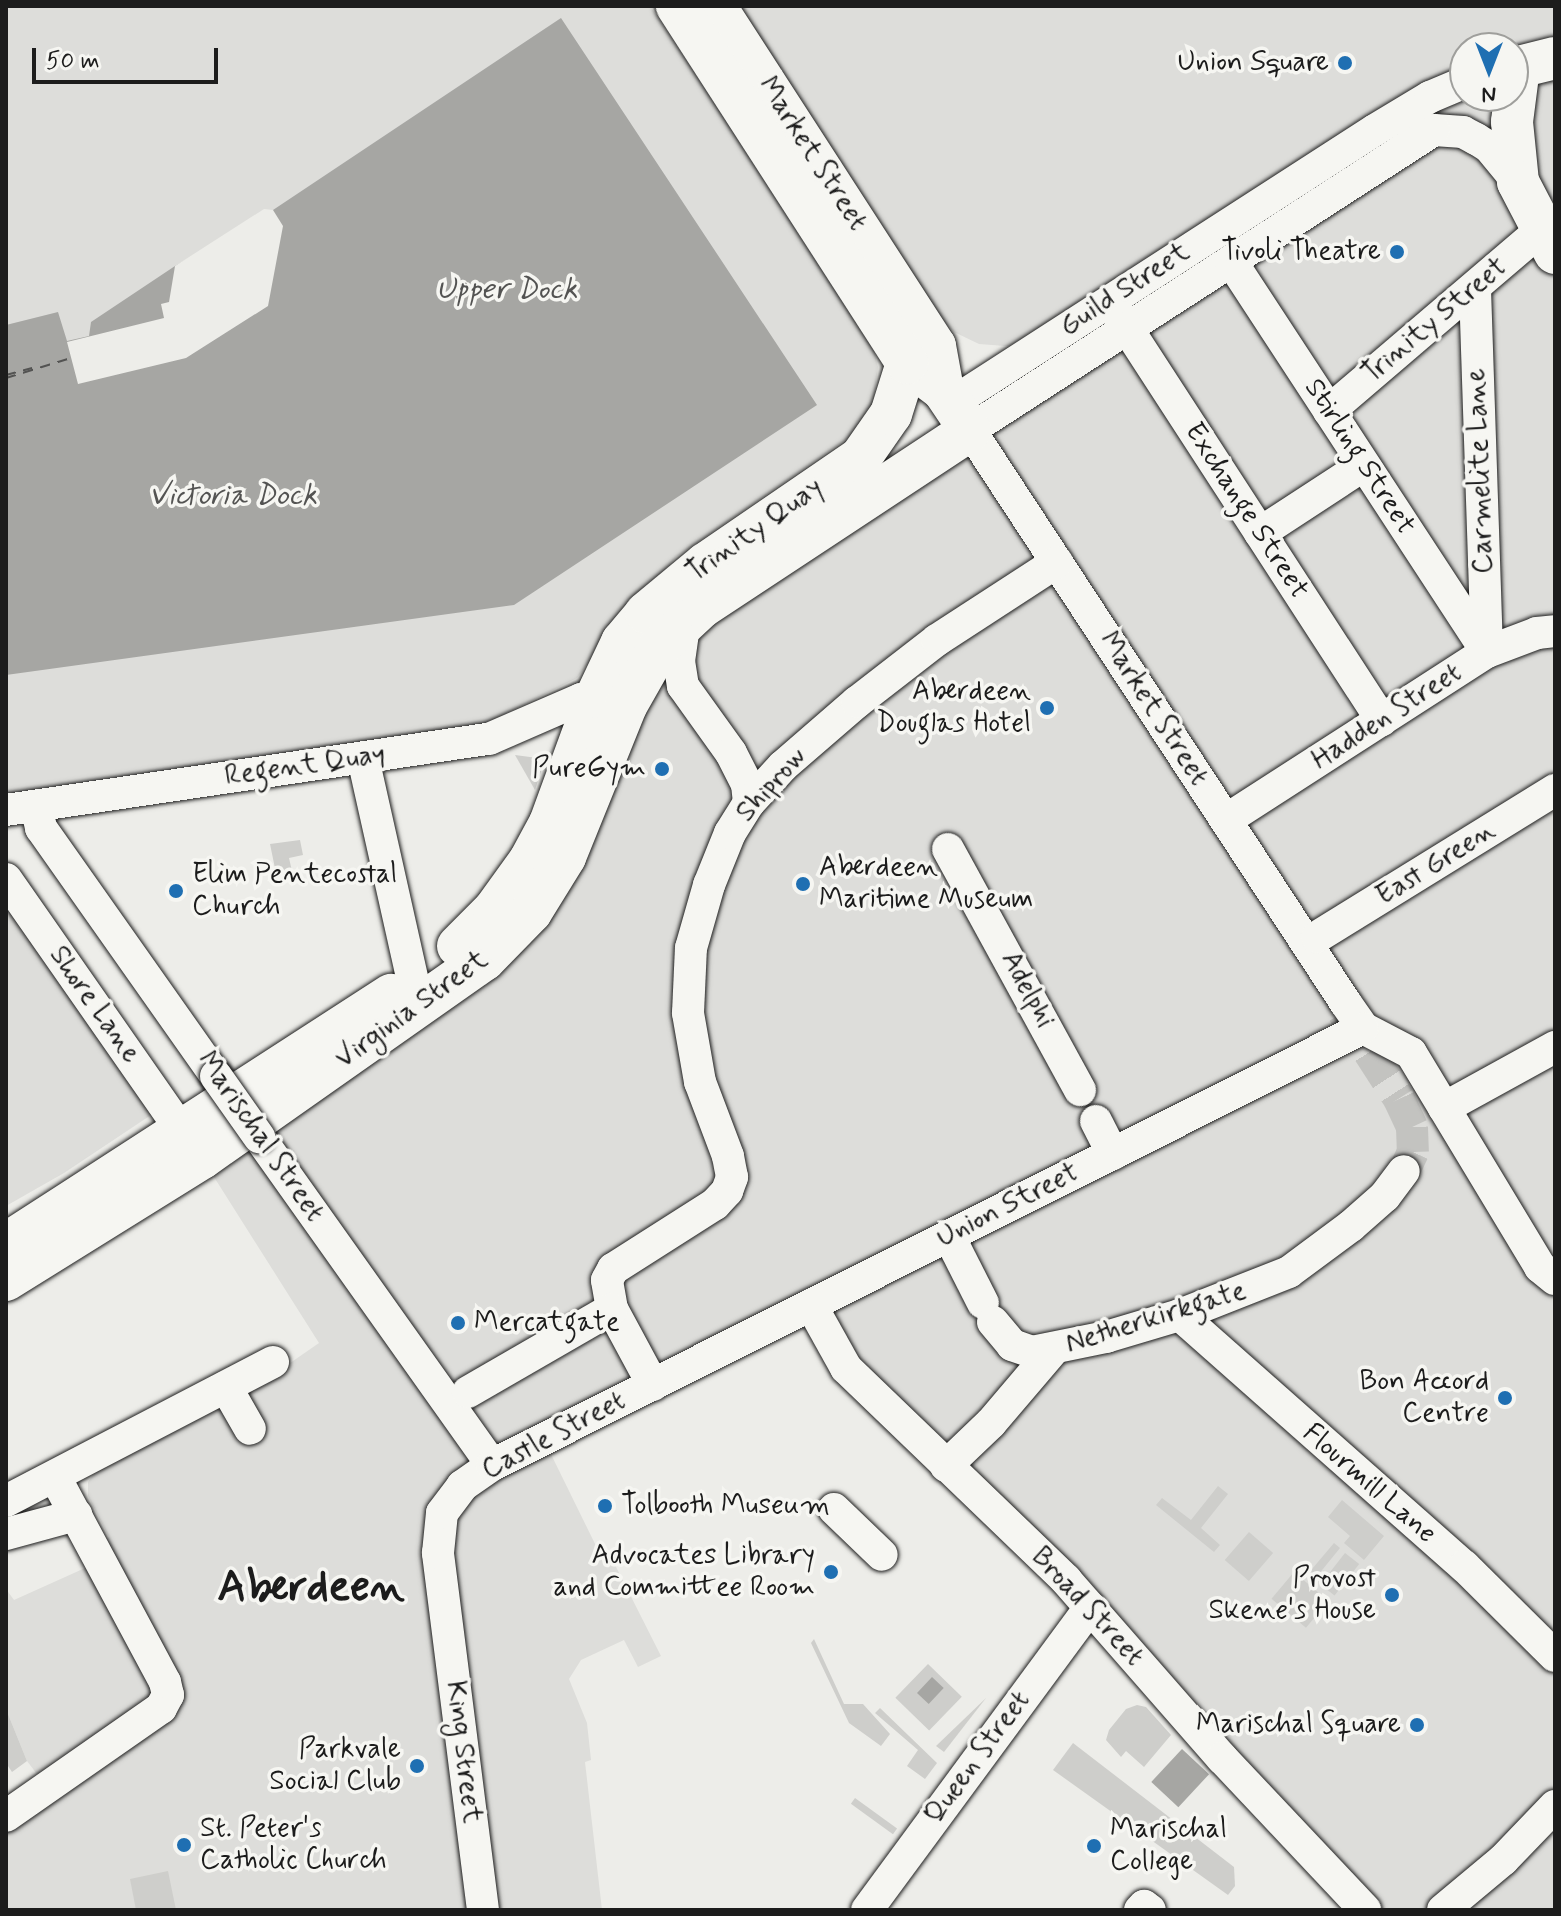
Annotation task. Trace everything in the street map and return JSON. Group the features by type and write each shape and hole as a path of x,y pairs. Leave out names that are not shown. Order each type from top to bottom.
{"main road":[{"name":"Market Street","path":"677,6 907,363 955,408"},
{"name":"Market Street","path":"715,6 935,346 955,408"},
{"path":"1515,112 1512,122 1518,182 1548,242"},
{"name":"Trinity Quay","path":"596,697 622,642 646,613 705,564 861,457 891,414 907,363"},
{"name":"Trinity Quay","path":"685,619 955,408"},
{"name":"Virginia Street","path":"6,1280 215,1149 447,988 513,932 545,891 576,837 626,706 645,667 685,619"},
{"name":"Virginia Street","path":"6,1244 413,981 454,950 494,910 530,860 550,823 596,697"}],"street":[{"name":"Guild Street","path":"955,408 1109,301 1375,130 1449,89"},
{"name":"Guild Street","path":"955,408 1127,328 1434,130 1463,132 1489,147 1518,182"},
{"name":"Trinity Street","path":"1329,411 1475,289 1548,242"},
{"name":"Stirling Street","path":"1231,261 1487,652"},
{"name":"Carmelite Lane","path":"1475,289 1487,652"},
{"name":"Exchange Street","path":"1109,301 1382,720"},
{"name":"Market Street","path":"955,408 1363,1028"},
{"path":"1260,533 1364,465"},
{"name":"Shiprow","path":"612,1309 606,1286 609,1274 723,1198 732,1177 697,1072 688,1013 691,948 709,885 730,833 749,803 783,766 928,646 1057,562"},
{"path":"685,619 680,642 683,686 731,753 747,784 749,803"},
{"name":"Hadden Street","path":"1226,820 1487,652 1537,633 1555,631"},
{"name":"Regent Quay","path":"21,808 489,739 581,699 596,697"},
{"path":"363,758 413,981"},
{"name":"East Green","path":"1317,937 1555,790"},
{"name":"Marischal Street","path":"21,808 41,828 492,1465"},
{"name":"Adelphi","path":"948,849 1080,1090"},
{"name":"Shore Lane","path":"6,879 182,1131"},
{"path":"1363,1028 1411,1053 1540,1267 1555,1279"},
{"name":"Union Street","path":"653,1385 1363,1028"},
{"path":"1444,1108 1555,1047"},
{"path":"1096,1121 1113,1154"},
{"name":"Netherkirkgate","path":"946,1466 991,1423 1054,1349 1180,1315 1280,1277 1351,1226 1385,1196 1404,1171"},
{"path":"949,1236 1003,1338 1022,1350 1054,1349"},
{"name":"Broad Street","path":"811,1305 846,1368 1035,1549 1222,1758 1365,1910"},
{"path":"468,1392 612,1309"},
{"name":"Castle Street","path":"443,1594 437,1545 442,1513 462,1486 492,1465 653,1385 612,1309"},
{"name":"Flourmill Lane","path":"1180,1315 1464,1566 1555,1656"},
{"path":"6,1501 273,1362"},
{"path":"226,1387 250,1429"},
{"path":"6,1816 161,1708 168,1695 167,1686 55,1477"},
{"path":"834,1509 882,1555"},
{"path":"6,1534 76,1515"},
{"name":"King Street","path":"443,1594 483,1910"},
{"name":"Queen Street","path":"867,1910 1090,1607"},
{"path":"1443,1910 1503,1860 1555,1806"},
{"path":"1140,1910 1144,1906 1150,1910"}],"shaded area":[{"path":"6,6 650,6 871,339 878,367 873,406 858,431 676,557 610,632 577,678 483,725 6,794"},
{"path":"716,6 1555,6 1555,1910 1365,1910 811,1305 544,1440 599,1552 611,1557 661,1656 638,1667 624,1640 581,1660 569,1679 587,1723 591,1760 585,1762 602,1910 6,1910 6,1816 46,1786 27,1761 6,1709 6,1589 14,1600 114,1555 106,1539 109,1537 88,1496 88,1482 95,1472 251,1390 319,1343 202,1158 419,1008 695,636 1231,261 1208,226 1018,347 979,344 954,332 876,251"},
{"path":"515,755 545,759 535,790"},
{"path":"300,840 303,855 289,858 294,880 278,883 270,844"},
{"path":"6,874 169,1103 64,1173 6,1206"},
{"path":"1218,1486 1228,1494 1201,1528 1220,1545 1214,1552 1156,1505 1162,1498 1191,1520"},
{"path":"1342,1500 1384,1536 1364,1560 1344,1543 1350,1536 1328,1517"},
{"path":"1249,1532 1273,1553 1249,1581 1225,1560"},
{"path":"1334,1543 1340,1548 1314,1580 1299,1568 1303,1562 1312,1569"},
{"path":"1345,1553 1359,1564 1335,1596 1320,1585"},
{"path":"1294,1572 1328,1601 1306,1628 1272,1599"},
{"path":"814,1639 844,1704 863,1704 890,1734 881,1746 849,1723 811,1643"},
{"path":"928,1664 962,1697 929,1730 895,1698"},
{"path":"986,1698 944,1752 936,1746"},
{"path":"1137,1705 1146,1707 1171,1735 1144,1767 1126,1751 1121,1757 1106,1740 1109,1730 1126,1709"},
{"path":"880,1708 937,1763 925,1779 907,1766 918,1750 875,1713"},
{"path":"6,1709 27,1761 12,1772 6,1763"},
{"path":"1073,1743 1234,1867 1235,1886 1228,1895 1053,1770"},
{"path":"855,1798 897,1829 893,1834 851,1804"},
{"path":"168,1871 176,1910 136,1910 130,1879"}],"water":[{"path":"561,18 817,405 514,605 6,675 6,325 58,312 67,341 89,336 91,322 175,266 273,210"},
{"path":"932,1677 944,1688 929,1704 917,1693"},
{"path":"1182,1749 1209,1774 1178,1807 1151,1782"}],"pier":[{"path":"264,209 273,210 283,226 268,306 186,358 78,384 67,342 164,318 161,304 169,302 175,266"}],"ferry route":[{"path":"6,378 71,358"},
{"path":"6,375 32,368"}],"tunnel":[{"path":"1343,1012 1399,1099 1412,1127 1413,1152 1404,1171"}],"place":[{"name":"Union Square","path":"1345,63"},
{"name":"Tivoli Theatre","path":"1397,252"},
{"name":"Aberdeen Douglas Hotel","path":"1047,708"},
{"name":"PureGym","path":"662,769"},
{"name":"Aberdeen Maritime Museum","path":"803,884"},
{"name":"Elim Pentecostal Church","path":"176,891"},
{"name":"Mercatgate","path":"458,1323"},
{"name":"Bon Accord Centre","path":"1505,1398"},
{"name":"Tolbooth Museum","path":"605,1506"},
{"name":"Advocates Library and Committee Room","path":"831,1572"},
{"name":"Provost Skene's House","path":"1392,1595"},
{"name":"Marischal Square","path":"1417,1725"},
{"name":"Parkvale Social Club","path":"417,1766"},
{"name":"St. Peter's Catholic Church","path":"184,1845"},
{"name":"Marischal College","path":"1094,1846"}],"district":[{"name":"Aberdeen","path":"311,1588"}],"water label":[{"name":"Upper Dock","path":"507,290"},
{"name":"Victoria Dock","path":"233,496"}]}
